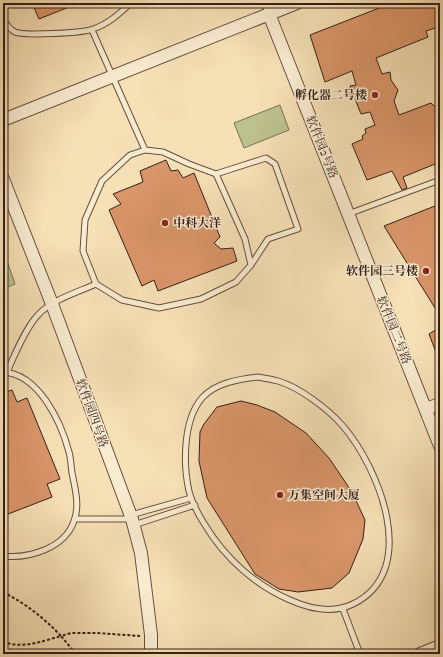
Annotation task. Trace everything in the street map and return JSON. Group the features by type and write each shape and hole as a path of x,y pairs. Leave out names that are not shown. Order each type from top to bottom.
{"street":[{"path":"3,120 112,77 267,8 297,3"},
{"name":"软件园2号路","path":"267,8 348,214"},
{"name":"软件园四号路","path":"3,179 52,304 132,520 141,553 151,635 151,654"},
{"name":"软件园二号路","path":"348,214 440,446"},
{"path":"426,409 440,404"},
{"path":"420,654 440,646"}],"lane":[{"path":"3,19 7,26 15,32 22,34 44,34 92,30 116,17 131,3"},
{"path":"92,30 145,150"},
{"path":"145,150 163,152 216,174 266,158 275,164 298,229 268,238 251,265 236,282 201,299 159,308 122,300 96,284 83,251 85,220 102,181 130,155 145,150"},
{"path":"216,174 245,239 251,265"},
{"path":"348,214 440,180"},
{"path":"3,556 28,556 50,548 72,527 75,520 76,495 70,453 58,420 36,388 26,381 5,372 25,334 39,313 52,304 96,284"},
{"path":"258,377 278,381 295,389 318,404 342,424 356,443 369,465 387,514 389,533 388,559 379,581 360,601 343,609 329,610 298,604 267,589 244,572 205,526 192,498 187,479 186,467 187,436 195,408 202,398 212,389 233,381 258,377"},
{"path":"132,520 192,498"},
{"path":"75,520 132,520 195,505"},
{"path":"343,609 360,654"}],"path":[{"path":"3,592 19,600 43,618 76,654"},
{"path":"3,641 19,645 71,633 98,633 136,637 151,635"}],"green space":[{"path":"280,105 289,130 244,148 234,123"},
{"path":"6,258 15,284 3,289 3,259"}],"building":[{"path":"32,3 79,3 39,19"},
{"name":"孵化器二号楼","path":"392,3 440,3 440,22 437,23 438,27 426,31 428,37 376,58 382,74 390,72 391,80 398,90 394,101 399,115 431,103 434,106 440,104 440,162 403,177 407,188 402,190 392,171 367,180 352,144 363,139 362,136 366,133 365,129 375,125 370,112 361,114 350,86 356,85 352,71 325,82 310,35"},
{"name":"中科大洋","path":"166,160 171,171 178,170 183,178 194,173 220,237 214,243 221,249 233,248 237,261 158,291 154,280 142,286 109,210 121,204 113,194 143,182 140,171"},
{"name":"软件园三号楼","path":"440,204 440,316 384,226"},
{"path":"440,321 440,363 429,334 437,329 435,322"},
{"path":"12,390 17,402 27,398 60,479 47,484 52,497 3,516 3,393"},
{"name":"万集空间大厦","path":"241,401 275,412 306,433 329,458 352,492 365,520 363,539 349,573 332,588 298,592 279,589 255,574 207,498 199,461 200,432 217,407"}],"place":[{"name":"孵化器二号楼","path":"375,95"},
{"name":"中科大洋","path":"165,223"},
{"name":"软件园三号楼","path":"426,271"},
{"name":"万集空间大厦","path":"280,495"}]}
